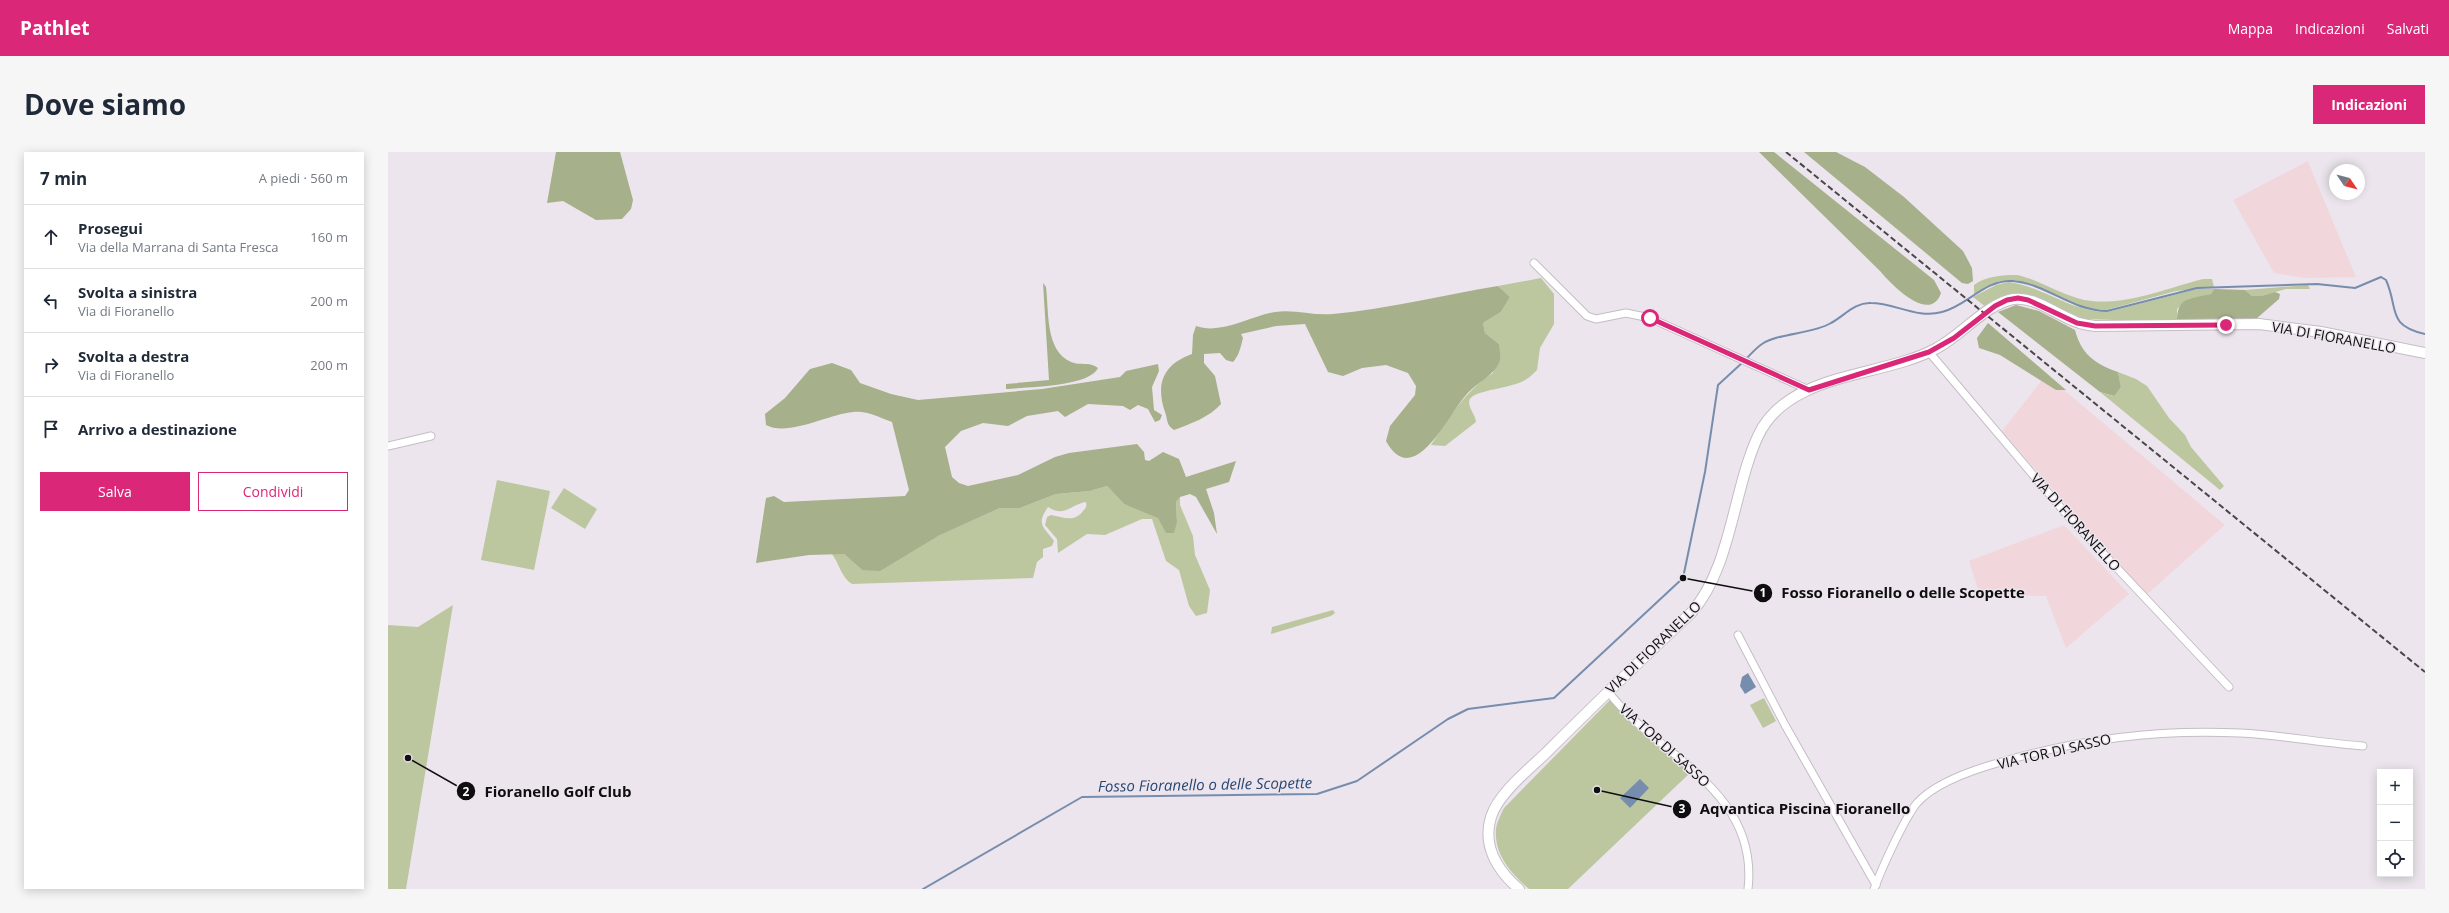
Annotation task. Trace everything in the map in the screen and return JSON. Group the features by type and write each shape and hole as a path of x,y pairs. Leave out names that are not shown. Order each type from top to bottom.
{"street":[{"path":"1534,263 1586,316 1596,319 1626,313 1650,318 1809,390"},
{"name":"VIA DI FIORANELLO","path":"1519,889 1500,869 1492,855 1489,826 1493,812 1513,786 1691,613 1707,593 1722,554 1758,436 1776,412 1809,390 1929,352 1954,338 1995,306 2018,298 2043,306 2077,323 2095,326 2281,325 2425,353"},
{"name":"VIA DI FIORANELLO","path":"1929,352 2067,515 2229,687"},
{"path":"388,446 431,436"},
{"name":"VIA TOR DI SASSO","path":"1738,634 1785,725 1875,887"},
{"name":"VIA TOR DI SASSO","path":"1608,692 1644,729 1699,774 1722,800 1740,827 1744,838 1749,861 1748,889"},
{"name":"VIA TOR DI SASSO","path":"1875,887 1909,815 1918,802 1942,786 1962,776 2012,759 2104,738 2159,733 2240,733 2363,746"}],"shaded area":[{"path":"2308,161 2356,277 2306,278 2274,273 2233,200"},
{"path":"2046,375 2225,525 2145,596 2002,431"},
{"path":"2064,525 2129,594 2066,648 2046,596 1980,595 1969,561"}],"green space":[{"path":"556,152 620,152 633,200 631,209 622,219 596,220 563,201 547,203"},
{"path":"1759,152 1774,152 1934,280 1941,293 1936,302 1928,305 1920,303 1901,292"},
{"path":"1804,152 1836,152 1865,167 1904,197 1963,251 1972,268 1973,281 1968,284 1962,283"},
{"path":"2017,275 2077,298 2108,302 2140,297 2203,279 2212,279 2214,287 2176,291 2106,310 2081,308 2038,287 2015,280 2000,281 1974,294 1974,285 1978,282 2000,276"},
{"path":"1541,278 1554,294 1554,324 1540,348 1537,370 1528,378 1519,383 1486,391 1473,396 1469,401 1469,404 1476,422 1445,446 1431,445 1458,406 1474,388 1493,373 1499,344 1485,333 1483,323 1501,312 1510,297 1498,286"},
{"path":"2009,282 2034,289 2081,308 2107,312 2197,289 2214,289 2211,294 2189,299 2177,309 2177,322 2085,319 2033,298 1987,308 1973,297 1996,285"},
{"path":"1043,283 1046,287 1048,318 1052,340 1057,349 1063,357 1071,362 1077,364 1088,364 1098,368 1092,374 1083,379 1070,382 1056,385 1006,389 1006,384 1049,380"},
{"path":"2308,285 2310,289 2286,289 2261,296 2252,296 2245,290"},
{"path":"1498,286 1510,297 1501,312 1483,323 1485,333 1499,344 1500,360 1498,365 1490,375 1466,395 1441,431 1419,454 1408,458 1397,454 1386,441 1390,426 1415,395 1416,386 1408,373 1386,365 1362,368 1343,376 1328,372 1305,324 1276,326 1241,334 1243,338 1241,348 1233,362 1226,360 1220,353 1204,354 1204,363 1215,376 1221,404 1206,416 1180,428 1174,430 1168,424 1161,392 1164,376 1175,363 1192,354 1193,335 1196,326 1206,328 1225,327 1265,314 1282,311 1318,314 1354,312"},
{"path":"2214,289 2245,290 2252,296 2261,296 2275,292 2280,294 2279,299 2256,319 2177,322 2179,308 2182,303 2191,298 2211,294"},
{"path":"2016,305 2039,311 2075,330 2081,346 2090,357 2096,362 2118,372 2121,387 2114,396 2100,392 1998,312"},
{"path":"1988,323 2066,390 2056,390 2000,355 1979,348 1977,338"},
{"path":"832,363 851,370 860,383 891,394 918,400 1042,389 1120,377 1126,371 1158,364 1159,371 1152,387 1154,410 1162,415 1160,420 1155,422 1148,409 1138,405 1130,410 1123,406 1088,404 1065,417 1058,411 1027,416 1008,426 983,423 961,431 945,447 952,477 959,483 968,486 1018,475 1055,457 1069,453 1137,444 1144,452 1145,460 1149,461 1163,452 1179,459 1186,477 1236,461 1229,482 1206,489 1214,513 1217,534 1196,497 1190,494 1180,497 1176,502 1177,522 1174,533 1166,533 1158,518 1124,504 1107,486 1090,491 1056,494 1020,508 1000,508 938,536 880,571 862,570 844,554 809,555 756,563 766,498 774,496 784,502 905,496 909,490 892,422 863,412 853,412 797,427 775,428 766,425 765,414 785,398 810,369"},
{"path":"2118,372 2136,379 2147,386 2169,418 2185,435 2191,447 2224,486 2220,490 2100,392 2113,396 2121,387"},
{"path":"497,480 550,491 534,570 481,560"},
{"path":"1107,486 1124,504 1177,522 1176,502 1180,497 1180,505 1193,536 1195,555 1210,590 1207,613 1196,616 1189,606 1179,570 1166,561 1152,519 1142,519 1105,535 1087,534 1058,553 1057,539 1045,525 1047,517 1051,515 1064,518 1076,517 1085,509 1086,502 1064,511 1054,510 1048,507 1042,518 1042,525 1054,541 1052,546 1043,549 1043,557 1037,562 1033,578 852,584 845,578 832,554 844,554 862,570 1000,508 1020,508 1056,494 1090,491"},
{"path":"564,488 597,509 585,529 551,508"},
{"path":"453,605 406,889 388,889 388,625 418,627"},
{"path":"1333,610 1335,613 1331,616 1271,634 1272,627"},
{"path":"1764,698 1776,721 1763,728 1750,705"},
{"path":"1610,700 1691,772 1568,889 1529,889 1510,870 1501,855 1496,838 1496,829 1499,818 1504,808"}],"water":[{"path":"1748,673 1756,687 1745,694 1740,686 1742,677"},
{"path":"1640,779 1649,788 1630,808 1620,798"}],"waterway":[{"name":"Fosso Fioranello o delle Scopette","path":"1746,359 1756,349 1769,340 1824,327 1855,307 1865,303 1889,305 1924,314 1933,314 1951,309 1994,284 2013,281 2037,287 2082,307 2107,311 2197,288 2317,284 2355,288 2381,277 2386,280 2399,321 2404,326 2425,334"},
{"name":"Fosso Fioranello o delle Scopette","path":"923,889 1082,797 1317,794 1357,781 1448,719 1468,709 1554,698 1683,578 1705,472 1718,385 1743,362"}],"railway":[{"path":"1786,152 2425,672"}],"place":[{"name":"Fosso Fioranello o delle Scopette","path":"1683,578"},
{"name":"Fioranello Golf Club","path":"408,758"},
{"name":"Aqvantica Piscina Fioranello","path":"1597,790"}],"route":[{"path":"1650,318 1789,379 1809,390 1823,384 1937,349 1954,338 1995,306 2007,300 2018,298 2043,306 2077,323 2095,326 2226,325"}]}
